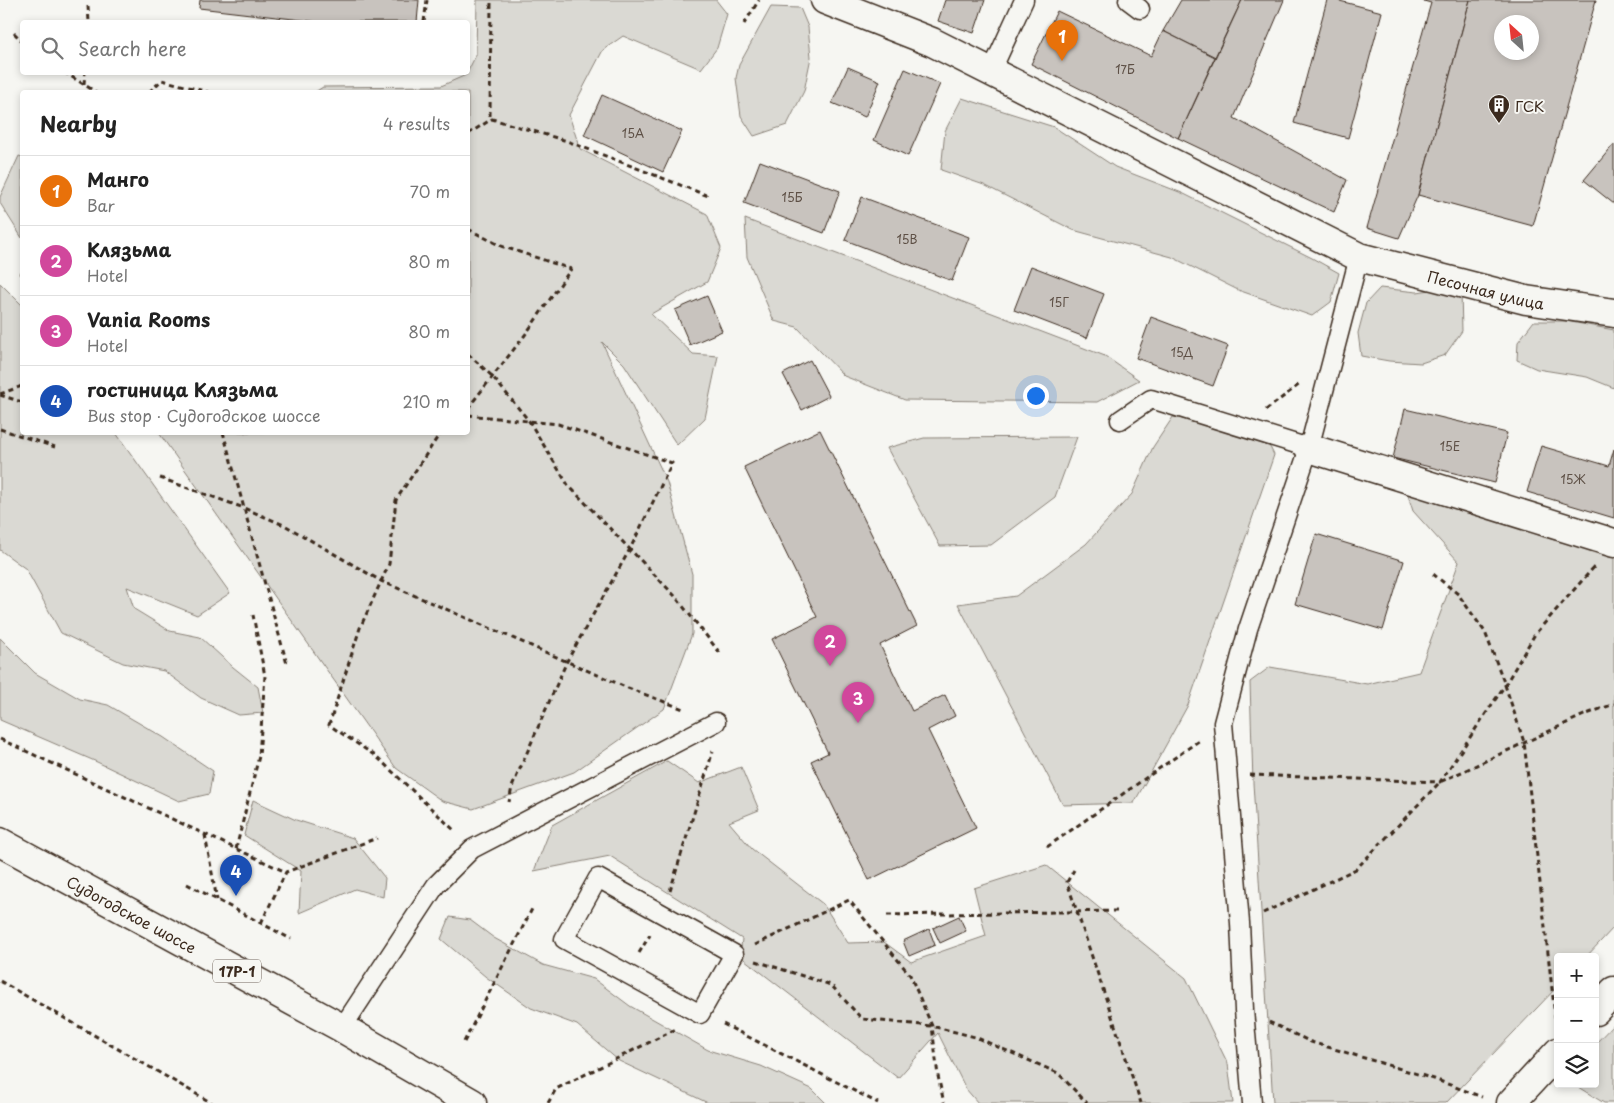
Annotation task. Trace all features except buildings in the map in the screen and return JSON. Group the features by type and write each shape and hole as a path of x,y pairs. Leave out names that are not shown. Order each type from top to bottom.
{"street":[{"name":"Песочная улица","path":"825,0 932,42 1360,257 1526,300 1614,313"},
{"path":"1309,448 1607,551"},
{"name":"Судогодское шоссе","path":"0,842 342,1028 472,1103"},
{"path":"1599,1007 1614,991"},
{"path":"1500,1101 1555,1043"}],"lane":[{"path":"992,72 1024,0"},
{"path":"1252,1103 1244,1010 1240,923 1223,724 1248,629 1309,448 1360,257"},
{"path":"1120,420 1151,399 1309,448"},
{"path":"342,1028 436,885 472,849 716,722"},
{"path":"598,878 663,915 734,954 700,1014 564,940 598,878"}],"path":[{"path":"424,20 427,0"},
{"path":"490,116 491,0"},
{"path":"744,24 759,0"},
{"path":"88,6 89,20"},
{"path":"14,33 20,38"},
{"path":"69,75 93,90"},
{"path":"84,84 85,75"},
{"path":"151,90 162,80 200,90"},
{"path":"470,133 492,119 567,141 711,197"},
{"path":"470,230 501,246 571,269 525,335 470,405"},
{"path":"470,356 492,376 529,421 568,485 674,595 720,653"},
{"path":"1245,427 1333,358"},
{"path":"0,395 20,387"},
{"path":"0,395 20,401"},
{"path":"470,415 558,424 672,463 630,549 567,661 512,787 504,832"},
{"path":"0,429 55,447"},
{"path":"224,435 287,664"},
{"path":"440,435 396,500 389,564 360,628 329,725 377,757 472,849"},
{"path":"160,478 244,508 286,526 381,581 628,688 716,722 712,755 663,915 634,961"},
{"path":"1240,923 1356,869 1440,782 1505,685 1535,634 1607,551"},
{"path":"1433,574 1458,594 1485,632 1524,742 1554,1014"},
{"path":"236,849 259,756 265,676 253,615"},
{"path":"1227,774 1440,782 1584,715 1614,704"},
{"path":"1047,847 1223,724"},
{"path":"0,739 286,872"},
{"path":"205,835 217,900"},
{"path":"261,923 286,872 377,838"},
{"path":"1074,870 1068,882 1141,1103"},
{"path":"186,884 292,939"},
{"path":"754,946 849,900 910,975 932,1026 938,1076 944,1103"},
{"path":"464,1042 532,909"},
{"path":"887,915 1119,910"},
{"path":"755,961 831,985 862,1019 932,1026 975,1037 1058,1073 1087,1103"},
{"path":"0,982 212,1103"},
{"path":"1244,1010 1311,1042 1500,1101"},
{"path":"716,1020 878,1103"},
{"path":"548,1103 556,1089 682,1027"}],"shaded area":[{"path":"477,0 716,0 727,14 717,48 701,69 623,36 603,50 569,115 580,149 707,214 721,248 707,282 651,314 693,354 718,356 705,418 677,445 624,364 602,342 667,482 692,574 692,634 664,709 574,772 473,809 442,801 396,768 160,435 470,435 470,90 318,90 323,87 441,86 470,75 470,67 476,55"},
{"path":"771,7 800,8 808,27 811,57 804,91 787,125 754,136 741,116 736,78 739,65"},
{"path":"962,98 1054,127 1115,167 1182,193 1312,258 1339,273 1331,302 1312,316 1238,290 1172,257 1073,230 984,185 941,170 945,131"},
{"path":"20,156 20,235 0,203 0,197"},
{"path":"745,219 1105,356 1139,380 1097,402 905,400 844,376 797,327 774,321 747,257"},
{"path":"0,283 20,303 20,435 117,435 230,593 197,615 127,587 134,609 170,631 200,637 258,687 263,713 239,715 201,698 164,671 123,663 61,633 26,569 0,550"},
{"path":"1380,288 1417,292 1437,289 1461,291 1462,331 1445,355 1421,363 1389,361 1361,356 1358,333 1366,303"},
{"path":"1534,321 1566,321 1614,330 1614,388 1587,377 1537,369 1517,360 1518,342"},
{"path":"1173,417 1198,422 1234,435 1268,443 1274,455 1188,705 1134,803 1063,805 958,604 1016,596 1086,544 1132,494 1153,447"},
{"path":"1077,437 1055,497 991,545 940,546 887,448 924,438"},
{"path":"1407,492 1471,505 1543,537 1614,556 1614,927 1590,953 1554,953 1554,990 1446,1103 1273,1103 1253,783 1250,682 1270,667 1367,684 1419,672 1459,562 1413,511"},
{"path":"0,638 35,673 80,699 108,705 163,737 213,771 209,794 179,801 97,762 0,720"},
{"path":"667,761 699,783 741,767 759,810 729,822 752,849 823,904 848,943 884,942 911,962 986,936 974,888 1046,865 1186,978 1228,1064 1233,1103 978,1103 966,1089 938,1033 898,1078 740,956 742,939 610,856 534,871 552,825"},
{"path":"253,800 296,820 353,838 385,878 383,897 355,889 299,913 301,871 244,835"},
{"path":"450,917 470,920 494,938 543,965 594,979 630,1006 708,1050 761,1066 812,1089 826,1103 708,1103 619,1061 577,1025 531,1008 486,977 441,939"},
{"path":"1614,1024 1614,1103 1604,1103 1580,1088 1599,1088 1599,1040"}],"place":[{"name":"Манго","path":"1062,61"},
{"name":"ГСК","path":"1499,124"},
{"name":"Клязьма","path":"830,666"},
{"name":"Vania Rooms","path":"858,723"},
{"name":"гостиница Клязьма","path":"236,896"}]}
